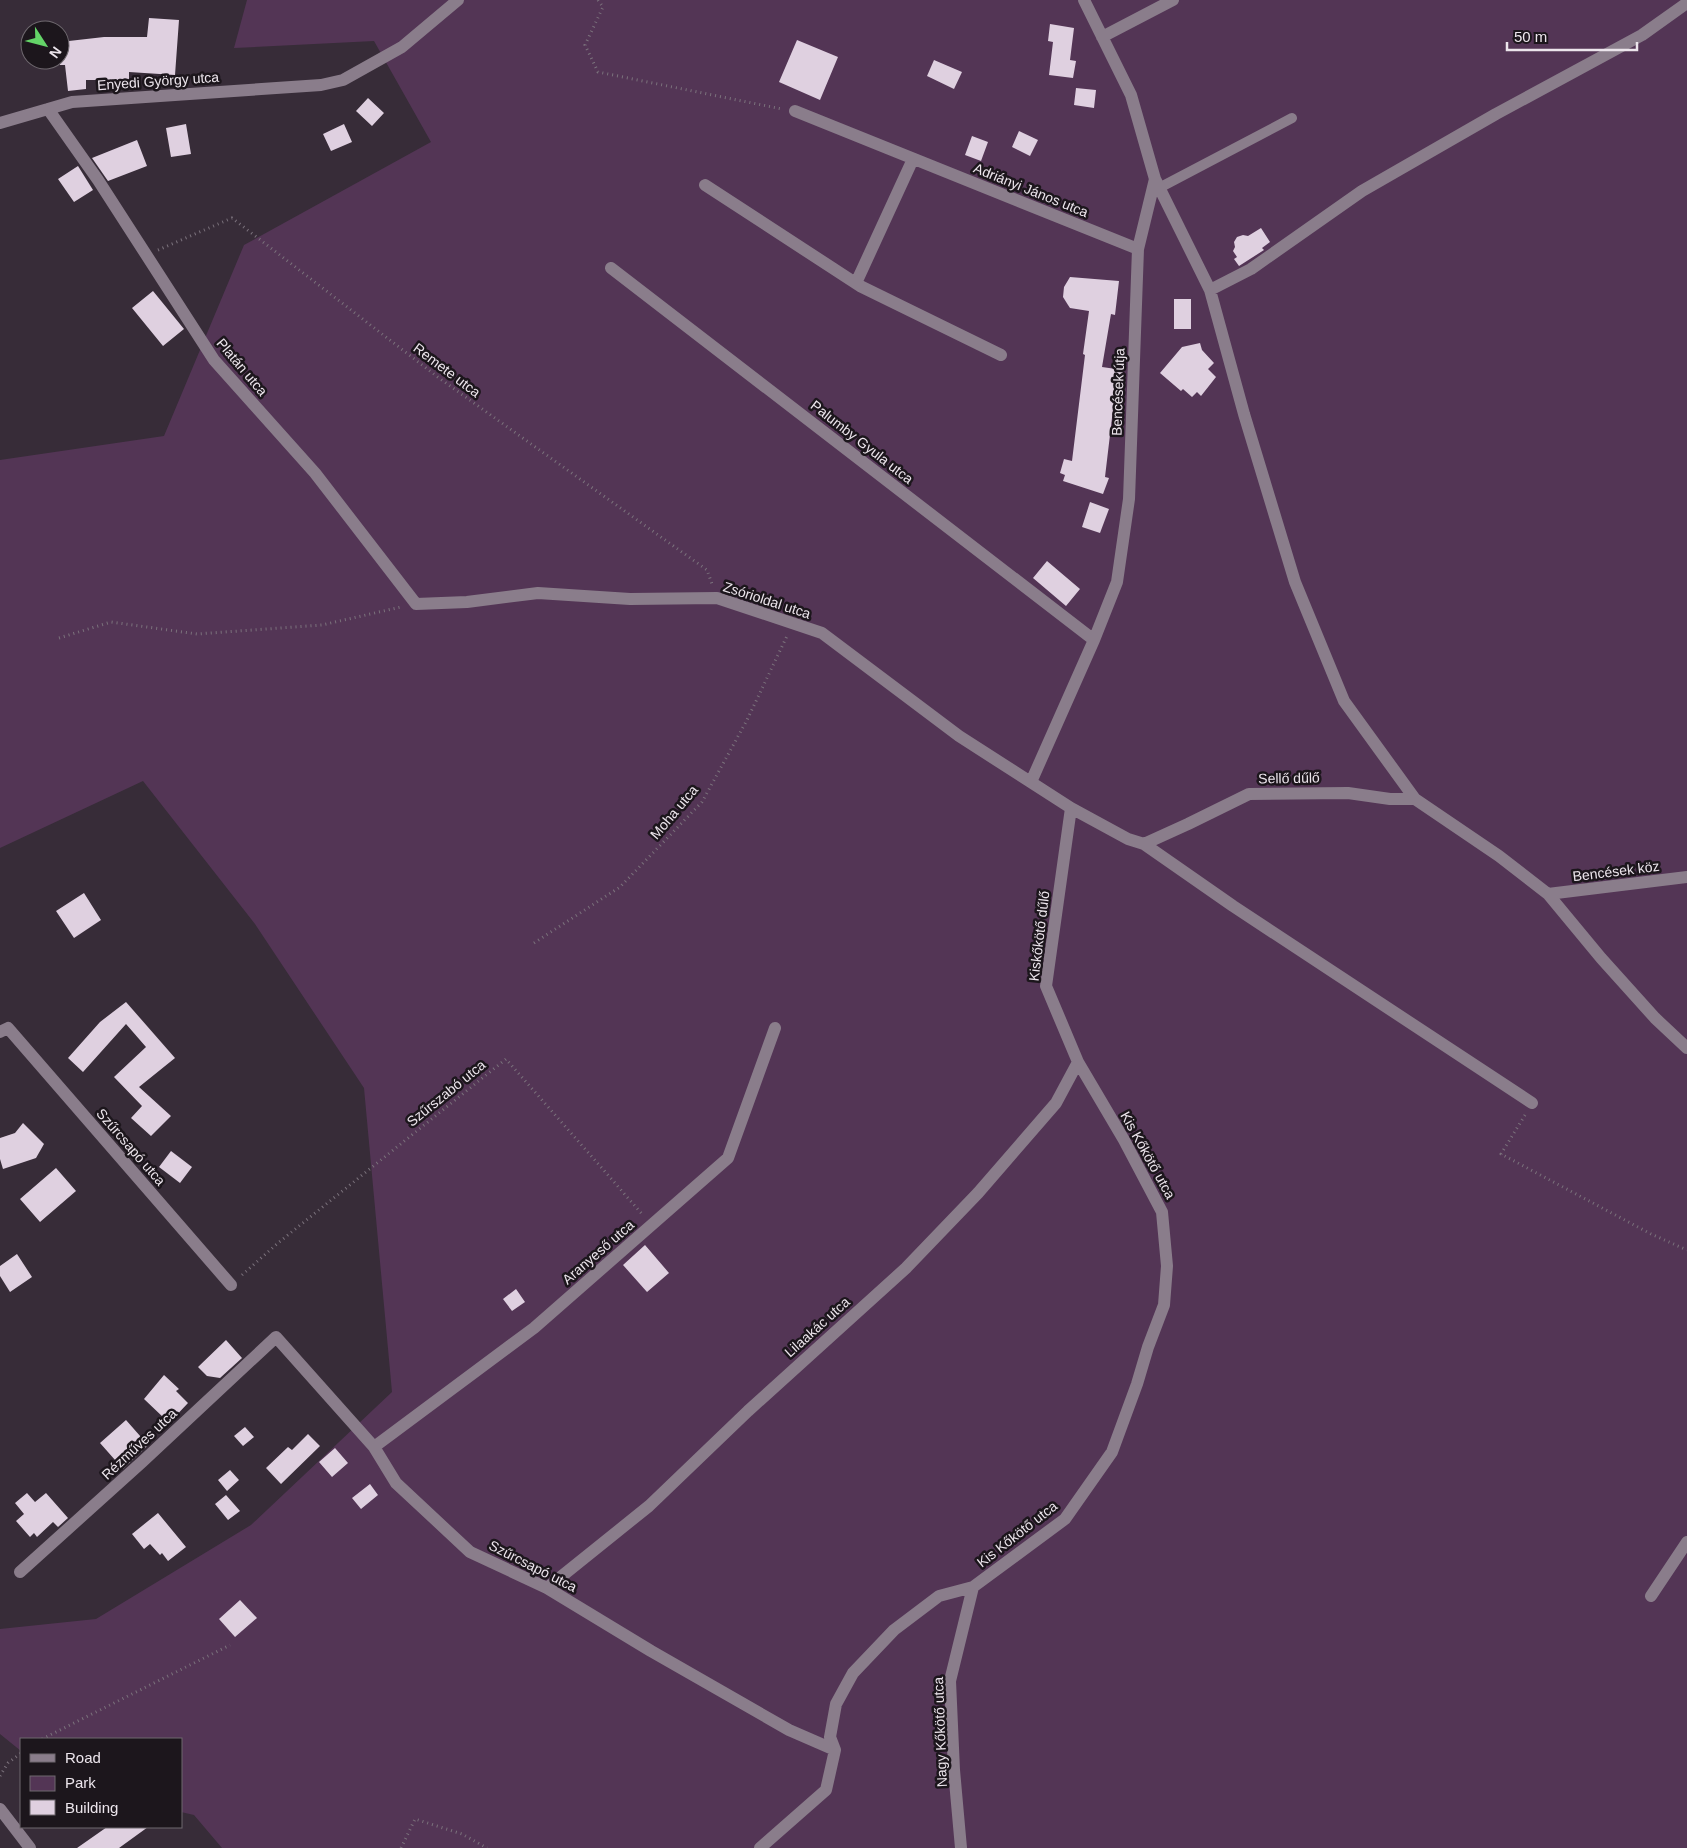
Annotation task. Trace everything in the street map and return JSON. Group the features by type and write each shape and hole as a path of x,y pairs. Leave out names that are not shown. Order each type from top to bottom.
{"street":[{"name":"Enyedi György utca","path":"0,123 72,102 320,85 343,80 402,47 458,0"},
{"name":"Bencések útja","path":"1031,782 1094,640 1117,582 1129,499 1138,249 1157,184 1131,95 1084,0"},
{"path":"1102,37 1174,0"},
{"path":"1210,290 1250,269 1362,191 1496,114 1642,35 1687,3"},
{"name":"Platán utca","path":"48,109 98,180 214,360 315,473 416,604"},
{"name":"Adriányi János utca","path":"795,111 1138,249"},
{"path":"856,283 914,159"},
{"path":"1157,184 1210,290 1244,414 1295,582 1344,701 1416,799 1499,856 1548,894 1649,1012 1687,1048"},
{"path":"705,185 856,283 1001,355"},
{"name":"Palumby Gyula utca","path":"611,268 1094,640"},
{"name":"Zsórioldal utca","path":"416,604 467,602 538,593 630,599 717,598 822,633 959,736 1071,808 1128,839 1144,844 1232,906 1532,1103"},
{"name":"Sellő dűlő","path":"1144,844 1249,794 1348,792 1390,800 1416,799"},
{"name":"Kiskőkötő dűlő","path":"1071,808 1046,986 1078,1062"},
{"name":"Bencések köz","path":"1548,894 1687,877"},
{"name":"Aranyeső utca","path":"374,1447 534,1328 728,1158 775,1028"},
{"name":"Szűrcsapó utca","path":"4,1030 231,1285"},
{"name":"Kis Kőkötő utca","path":"760,1848 826,1790 835,1750 830,1737 836,1704 853,1673 894,1630 939,1596 973,1587 1065,1519 1112,1452 1164,1305 1167,1266 1162,1212 1124,1140 1078,1062"},
{"name":"Lilaakác utca","path":"547,1588 649,1506 748,1411 906,1268 978,1193 1056,1103 1078,1062"},
{"name":"Szűrcsapó utca","path":"276,1337 374,1447 396,1483 470,1552 547,1588 651,1651 789,1730 835,1750"},
{"name":"Rézműves utca","path":"20,1572 276,1337"},
{"path":"1651,1596 1687,1542"},
{"name":"Nagy Kőkötő utca","path":"961,1848 954,1770 950,1680 973,1587"},
{"path":"0,1809 30,1848"}],"lane":[{"path":"1157,184 1292,118"}],"path":[{"path":"598,0 604,7 585,45 598,72 795,111"},
{"name":"Remete utca","path":"146,255 232,218 439,378 707,570 717,598"},
{"path":"59,638 111,622 197,634 322,624 416,604"},
{"name":"Moha utca","path":"534,943 620,887 702,802 747,720 793,624"},
{"name":"Szűrszabó utca","path":"231,1285 278,1243 321,1210 344,1189 506,1060 652,1225"},
{"path":"1532,1103 1501,1154 1651,1234 1687,1250"},
{"path":"44,1738 230,1645"},
{"path":"0,1776 8,1763 20,1754"},
{"path":"401,1848 415,1818 462,1834 487,1848"}],"green space":[{"path":"247,0 1687,0 1687,1848 222,1848 194,1815 182,1812 182,1738 20,1738 20,1750 0,1734 0,1629 96,1619 251,1525 392,1392 364,1088 255,924 143,781 0,848 0,460 164,436 244,245 431,142 374,41 234,48"}],"building":[{"path":"149,18 179,20 175,75 129,72 129,80 86,80 86,89 68,91 66,70 70,70 70,41 104,37 147,37"},
{"path":"1050,24 1074,28 1070,60 1076,61 1073,78 1049,75 1053,42 1048,41"},
{"path":"797,40 838,57 820,100 779,82"},
{"path":"934,60 962,72 954,89 927,76"},
{"path":"1076,88 1096,90 1094,108 1074,105"},
{"path":"368,98 384,113 372,126 356,111"},
{"path":"186,124 191,154 171,157 166,128"},
{"path":"344,124 352,142 331,151 323,134"},
{"path":"1019,131 1038,140 1030,156 1012,147"},
{"path":"972,136 988,142 981,161 965,155"},
{"path":"137,140 147,166 108,181 92,158"},
{"path":"78,166 93,190 74,202 58,179"},
{"path":"1261,228 1270,242 1262,248 1264,250 1239,266 1234,259 1237,257 1233,251 1235,247 1234,242 1237,237 1248,236"},
{"path":"1070,277 1119,281 1115,315 1111,314 1102,367 1123,370 1121,390 1116,390 1114,401 1105,477 1109,478 1103,494 1063,481 1065,475 1060,473 1064,459 1072,461 1089,311 1070,308 1063,297 1064,287"},
{"path":"153,291 184,329 163,346 132,308"},
{"path":"1174,299 1191,299 1191,329 1174,329"},
{"path":"1200,343 1202,350 1214,363 1208,369 1216,377 1201,396 1197,392 1192,397 1183,389 1181,391 1160,373 1182,347"},
{"path":"1090,502 1109,509 1100,533 1082,527"},
{"path":"1047,561 1080,589 1066,606 1033,578"},
{"path":"84,893 101,920 74,938 56,911"},
{"path":"126,1002 175,1058 139,1087 171,1116 151,1136 131,1118 142,1106 114,1077 146,1047 126,1024 83,1072 68,1058 100,1022"},
{"path":"23,1123 44,1144 36,1158 3,1169 0,1159 0,1138 15,1133"},
{"path":"171,1151 192,1167 180,1183 159,1167"},
{"path":"56,1168 76,1191 40,1222 20,1199"},
{"path":"645,1245 669,1273 647,1292 623,1265"},
{"path":"17,1254 32,1277 10,1292 0,1276 0,1266"},
{"path":"516,1289 525,1302 512,1311 503,1299"},
{"path":"226,1340 242,1358 220,1378 207,1376 198,1367"},
{"path":"164,1375 179,1389 176,1391 188,1403 171,1421 166,1416 164,1418 144,1399"},
{"path":"126,1420 148,1445 123,1469 100,1443"},
{"path":"245,1427 254,1437 243,1446 234,1436"},
{"path":"308,1434 320,1446 281,1484 266,1468 288,1447 292,1450"},
{"path":"335,1448 348,1463 332,1477 319,1462"},
{"path":"230,1470 239,1480 227,1491 218,1480"},
{"path":"370,1484 378,1495 361,1509 352,1498"},
{"path":"27,1493 35,1502 46,1493 68,1518 58,1527 53,1522 37,1537 34,1533 30,1537 16,1521 24,1514 15,1503"},
{"path":"226,1495 240,1511 228,1520 215,1504"},
{"path":"158,1513 186,1547 168,1561 162,1553 160,1555 150,1544 144,1549 132,1534"},
{"path":"240,1600 257,1618 235,1637 219,1619"},
{"path":"106,1828 147,1828 119,1848 77,1848"}]}
